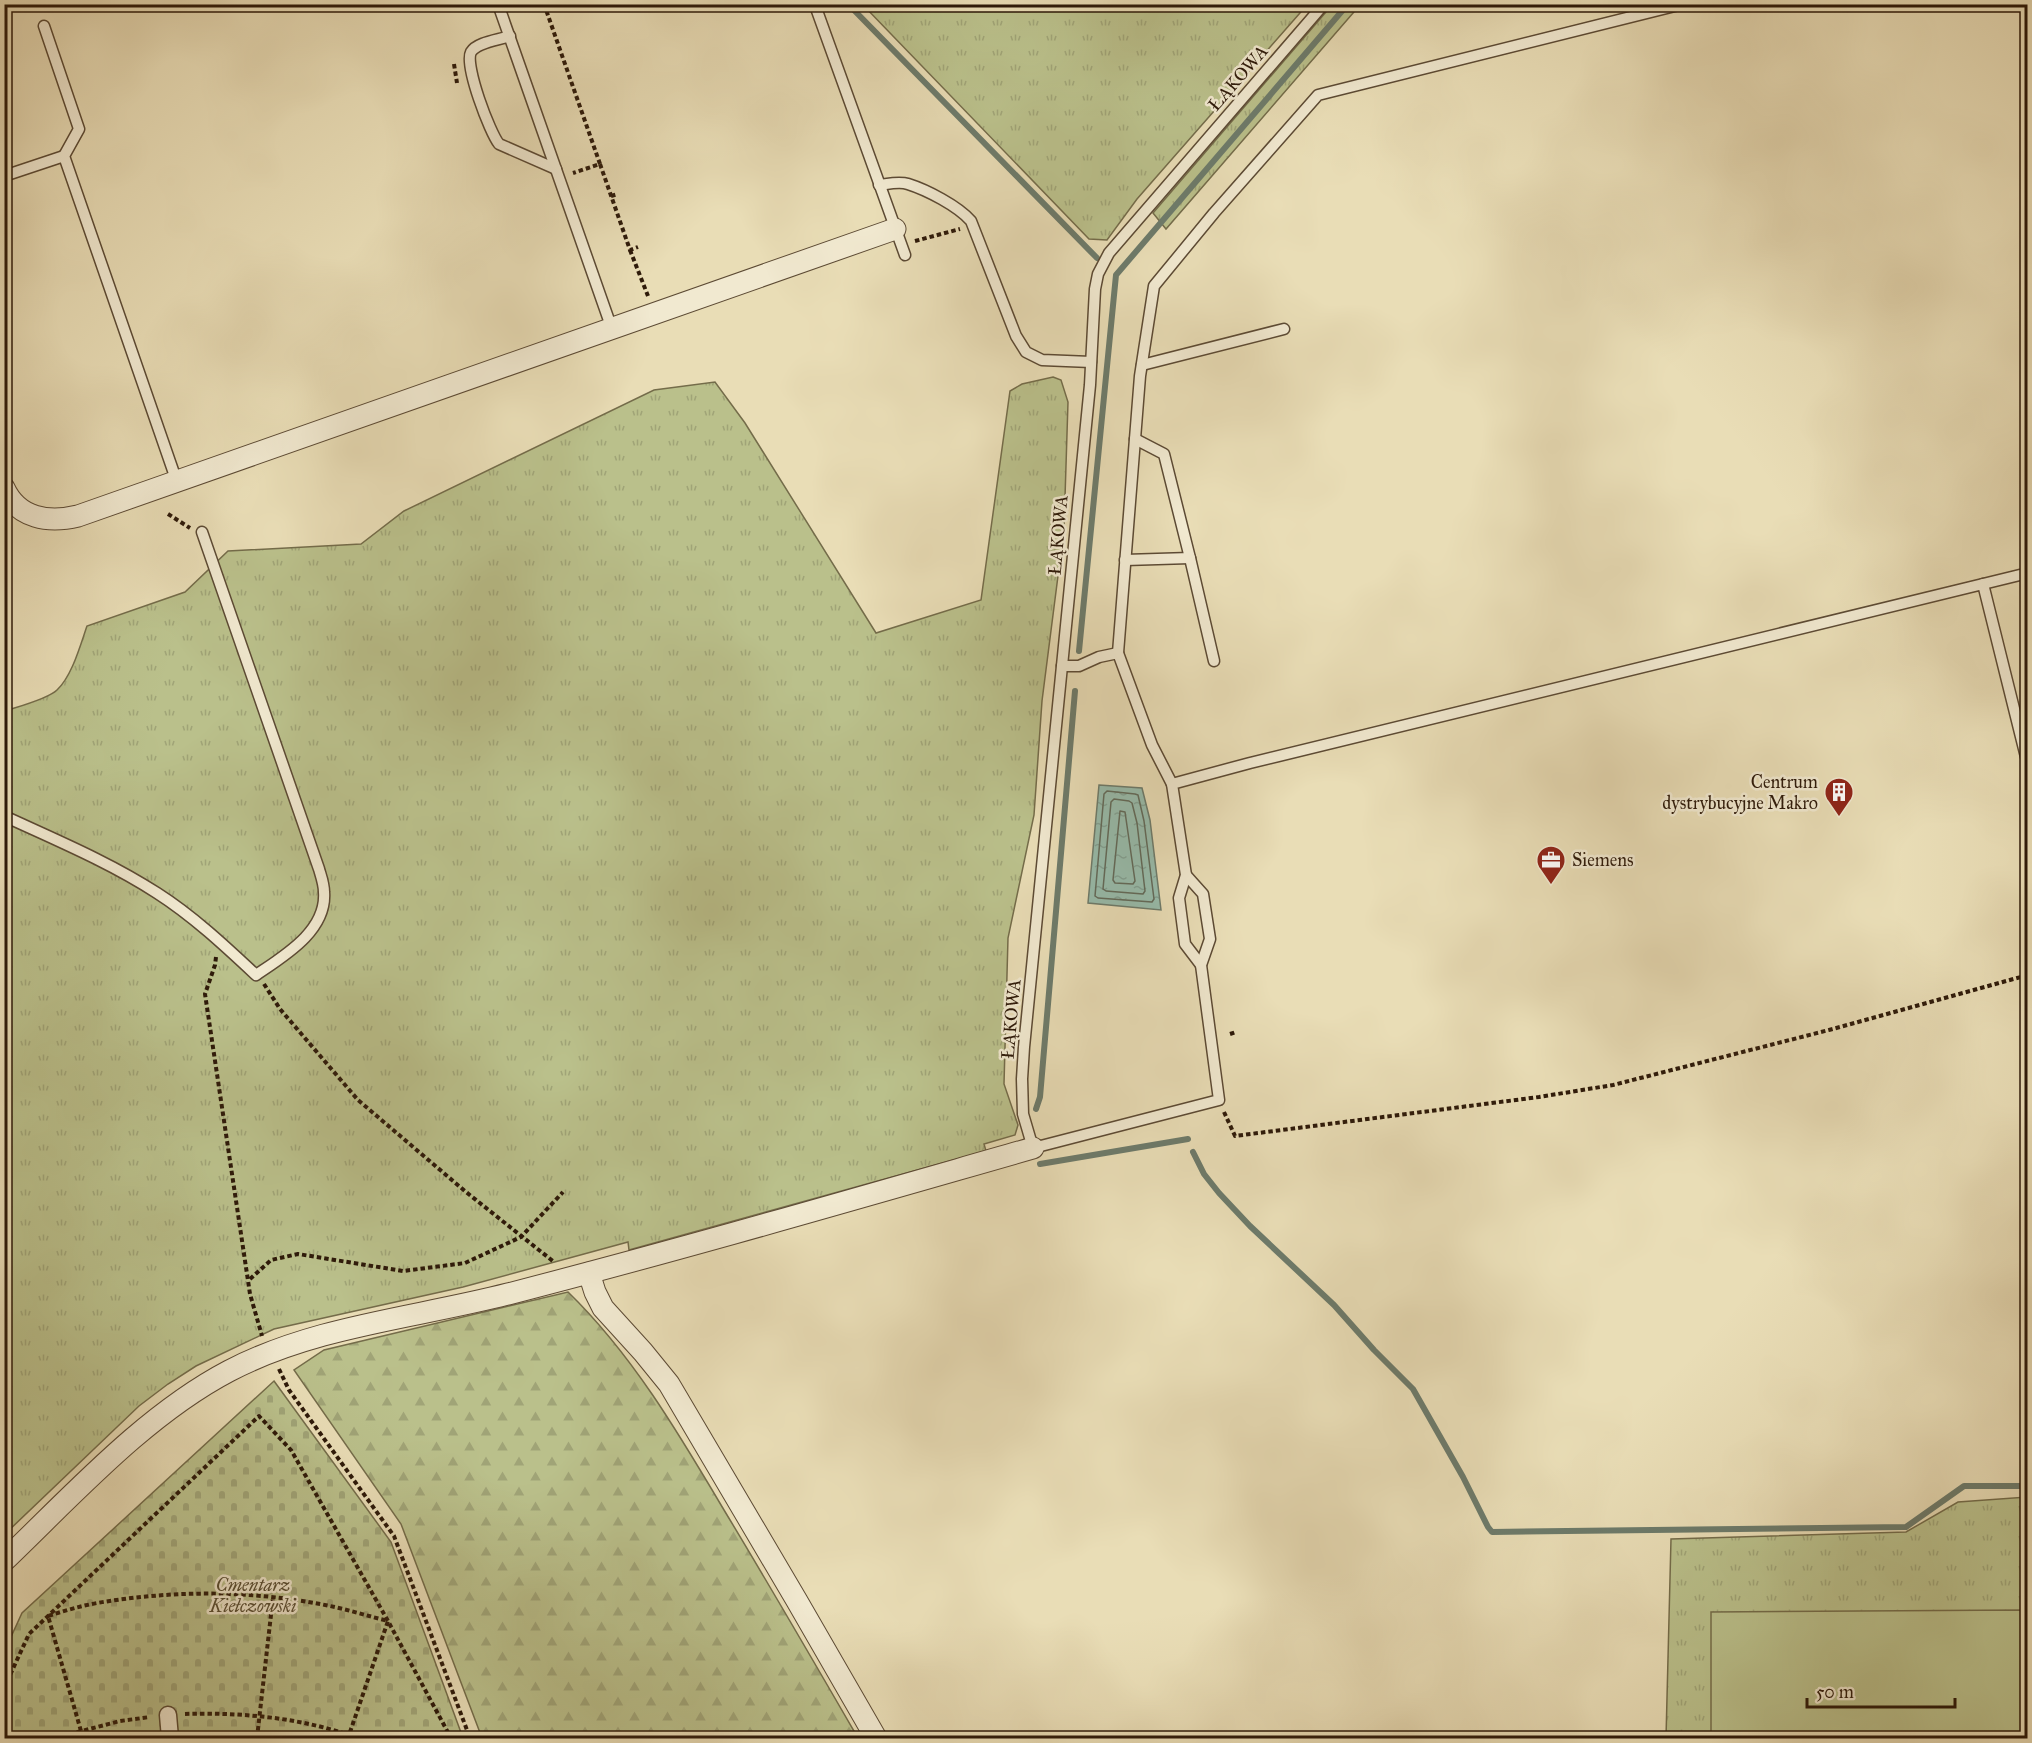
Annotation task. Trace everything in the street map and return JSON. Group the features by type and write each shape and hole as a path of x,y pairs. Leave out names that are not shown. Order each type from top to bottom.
{"street":[{"path":"4,488 13,502 29,515 39,519 60,520 78,516 660,312 898,236"},
{"path":"4,1561 133,1438 184,1397 231,1370 270,1353 295,1343 339,1331 459,1306 589,1273 1033,1148"},
{"path":"589,1273 603,1308 643,1352 674,1393 876,1738"},
{"path":"168,1715 170,1738"}],"lane":[{"path":"498,4 612,329"},
{"path":"813,4 905,255"},
{"name":"ŁĄKOWA","path":"1033,1148 1023,1114 1023,1068 1098,274 1109,253 1324,4"},
{"path":"1201,965 1185,944 1179,898 1186,875 1172,784 1152,745 1118,653 1142,365 1154,286 1214,213 1318,96 1683,4"},
{"path":"4,176 64,156 79,129 44,26"},
{"path":"510,36 479,46 471,52 469,63 493,137 499,144 556,169"},
{"path":"64,156 177,482"},
{"path":"879,185 907,184 961,210 972,220 1016,336 1026,352 1042,360 1091,362"},
{"path":"1142,365 1284,329"},
{"path":"1135,439 1164,454 1214,661"},
{"path":"4,816 117,870 158,893 217,939 256,975 310,932 319,918 324,903 319,868 202,532"},
{"path":"1125,560 1190,558"},
{"path":"1172,784 1296,751 2028,573"},
{"path":"1983,584 2028,765"},
{"path":"1062,666 1079,666 1099,657 1118,653"},
{"path":"1033,1148 1219,1100 1201,965 1210,939 1203,894 1186,875"}],"path":[{"path":"544,4 630,250 651,303 656,300 660,312"},
{"path":"558,44 565,42"},
{"path":"575,94 583,91"},
{"path":"593,144 600,142"},
{"path":"572,174 600,164"},
{"path":"611,196 618,194"},
{"path":"898,236 912,242 962,228 972,220"},
{"path":"630,250 638,247"},
{"path":"168,514 193,531 202,532"},
{"path":"217,939 215,965 205,994 233,1191 263,1341 290,1390 394,1536 470,1738"},
{"path":"256,975 269,990 280,1009 358,1100 541,1253"},
{"path":"1219,1100 1235,1136 1539,1098 1613,1085 1851,1024 2028,975"},
{"path":"1230,1034 1236,1032"},
{"path":"249,1279 271,1260 298,1254 404,1270 465,1263 521,1237 563,1192"},
{"path":"4,1688 29,1634 259,1416 291,1450 450,1738"},
{"path":"48,1616 95,1603 159,1595 222,1593 273,1597 329,1606 387,1621"},
{"path":"257,1738 273,1597"},
{"path":"48,1616 83,1738"},
{"path":"349,1737 387,1621"},
{"path":"55,1738 120,1721 168,1715 214,1713 259,1717 305,1725 357,1738"}],"green space":[{"path":"863,5 1307,5 1137,199 1107,240 1089,239"},
{"path":"1332,5 1360,5 1166,229 1153,213"},
{"path":"1053,377 1061,380 1068,402 1064,529 1042,701 1034,815 1008,938 1004,1084 1018,1125 1015,1135 984,1144 986,1151 629,1250 628,1242 463,1287 274,1329 196,1366 139,1406 5,1534 5,711 40,700 57,690 71,669 87,626 185,592 228,551 361,544 404,511 654,390 715,382 745,423 876,633 981,600 1010,391 1022,384"},
{"path":"568,1292 634,1368 672,1424 858,1738 482,1738 401,1524 294,1370 324,1350"},
{"name":"Cmentarz Kiełczowski","path":"274,1381 391,1542 463,1738 5,1738 5,1650 22,1613"},
{"path":"2027,1497 2027,1738 1666,1738 1671,1539 1906,1532 1958,1502"},
{"path":"2021,1610 2022,1738 1711,1738 1711,1612"}],"water":[{"path":"1099,785 1142,788 1150,820 1161,910 1088,903"}],"waterway":[{"path":"848,4 1097,258"},
{"path":"1079,651 1116,275 1348,4"},
{"path":"1036,1109 1040,1097 1075,691"},
{"path":"1040,1164 1188,1139"},
{"path":"1193,1152 1204,1174 1219,1193 1250,1226 1334,1305 1413,1389 1492,1532 1906,1527 1964,1486 2028,1486"}],"place":[{"name":"Centrum dystrybucyjne Makro","path":"1839,818"},
{"name":"Siemens","path":"1551,886"}]}
